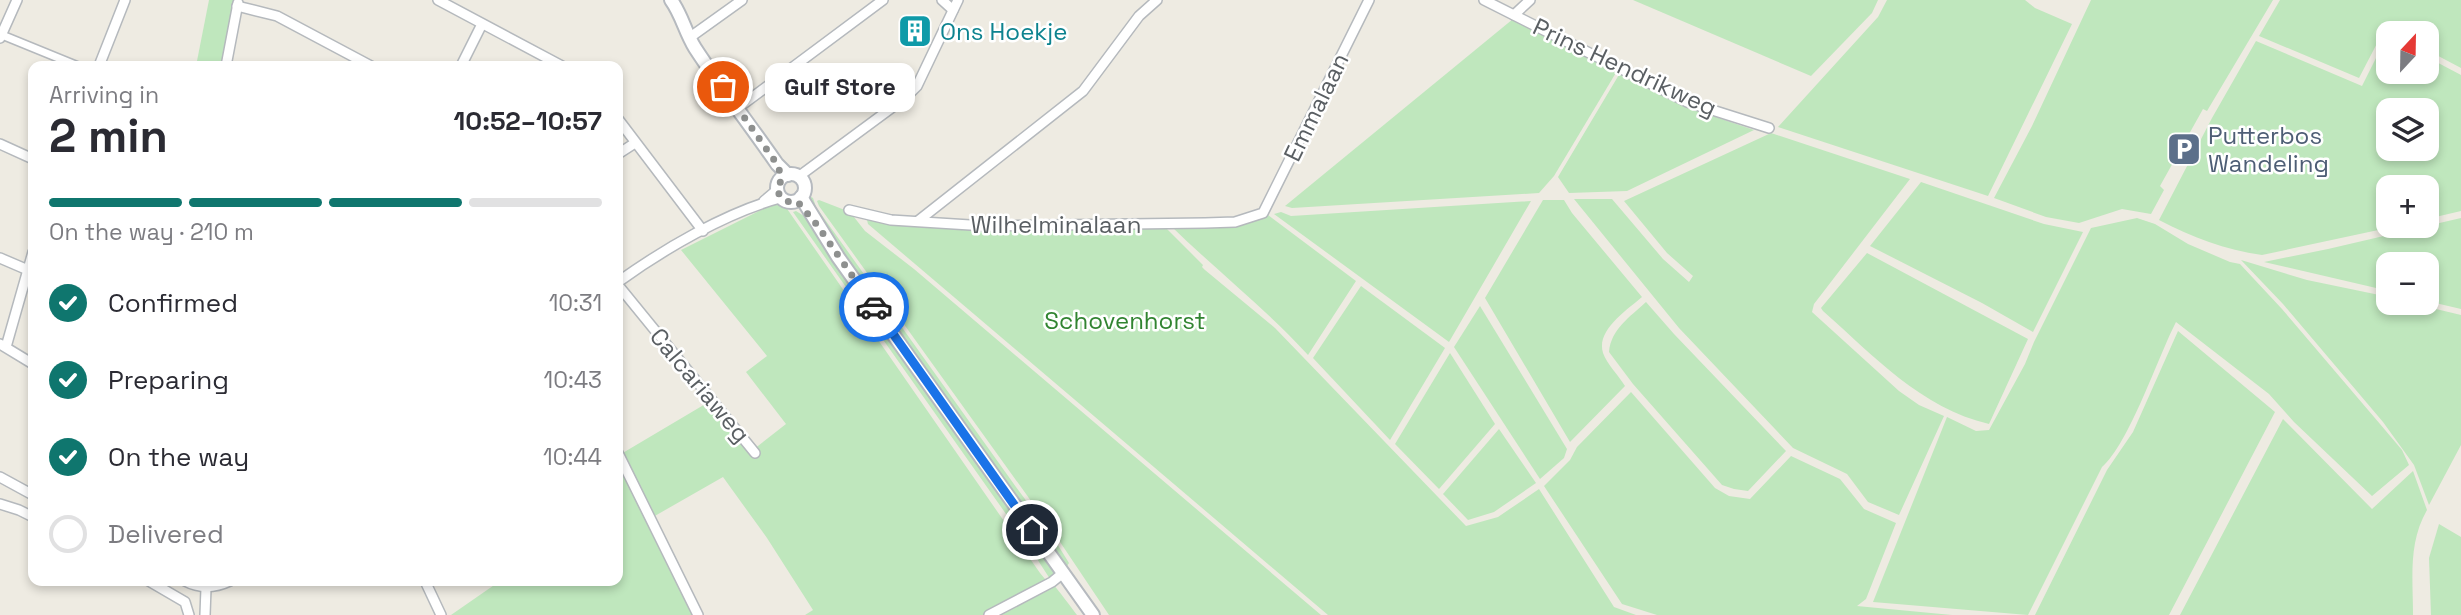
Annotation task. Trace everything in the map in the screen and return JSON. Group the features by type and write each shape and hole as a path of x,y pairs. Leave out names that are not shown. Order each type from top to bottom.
{"main road":[{"path":"662,0 777,164 788,183 787,201 799,199"},
{"path":"671,0 681,14 687,33"},
{"path":"788,183 805,188 799,199"},
{"path":"799,199 1093,615"}],"street":[{"path":"17,0 1,36 65,61"},
{"path":"101,61 125,0"},
{"path":"439,0 552,61"},
{"path":"687,33 742,0"},
{"path":"738,108 883,0"},
{"path":"942,0 953,10"},
{"name":"Calcariaweg","path":"623,280 667,249 763,203 905,98 917,86 958,0"},
{"path":"918,221 1083,91 1139,16 1157,0"},
{"name":"Emmalaan","path":"1263,214 1369,0"},
{"name":"Prins Hendrikweg","path":"1484,0 1687,102 1769,128"},
{"path":"1514,15 1530,0"},
{"path":"227,61 238,3 277,16 362,61"},
{"path":"464,61 482,24"},
{"path":"623,126 703,231"},
{"path":"623,151 635,143"},
{"path":"0,144 28,157"},
{"name":"Wilhelminalaan","path":"849,210 891,220 986,226 1235,222 1263,214"},
{"path":"0,258 28,270 3,345 28,361"},
{"name":"Calcariaweg","path":"623,289 755,453"},
{"path":"623,463 698,615"},
{"path":"0,477 28,492"},
{"path":"0,505 28,514"},
{"path":"989,615 1052,582 1063,573"},
{"path":"158,586 185,602 189,615"},
{"path":"195,586 210,586"},
{"path":"427,586 440,615"},
{"path":"205,615 206,587"}],"green space":[{"path":"209,0 235,0 223,61 197,61"},
{"path":"1633,0 1878,0 1872,13 1811,76"},
{"path":"1887,0 2025,0 2035,8 2072,24 1988,196 1778,127 1878,17"},
{"path":"2091,0 2273,0 2207,111 2203,109 2160,186 2164,190 2151,214 2122,209 2079,223 2046,217 1994,198 2032,126"},
{"path":"2280,0 2461,0 2461,68 2440,57 2440,21 2376,21 2376,45 2359,78 2259,36"},
{"path":"1513,19 1617,71 1554,176 1539,193 1292,208 1285,206"},
{"path":"2256,41 2362,86 2376,58 2376,84 2440,84 2440,64 2461,75 2461,211 2439,216 2439,175 2376,175 2376,231 2262,255 2209,242 2159,220"},
{"path":"1620,73 1686,107 1754,130 1627,191 1569,193 1558,177"},
{"path":"1771,133 1910,179 1814,304 1812,312 1899,391 1919,405 1944,416 1899,515 1868,502 1847,474 1793,448 1679,328 1574,199 1612,199 1663,259 1689,282 1693,276 1667,253 1624,201"},
{"path":"1921,182 2044,224 2083,232 2033,332 1870,246"},
{"path":"806,194 813,198 816,207 1051,534 1069,563 1065,569 836,245"},
{"name":"Schovenhorst","path":"819,200 850,212 865,231 914,269 1321,615 1109,615 1054,533 819,206"},
{"path":"1543,200 1564,200 1642,297 1614,321 1604,336 1602,345 1605,357 1625,386 1570,442 1485,298"},
{"path":"1531,201 1449,342 1274,214 1281,212 1291,216"},
{"path":"775,203 783,203 1040,573 1050,585 1053,584 1077,615 805,615 813,610 767,538 723,477 653,517 623,458 623,453 707,403 749,453 786,424 746,372 767,356 681,250"},
{"path":"793,212 804,216 1057,571 1055,576 1050,579"},
{"path":"1268,215 1356,281 1308,355 1171,226 1235,225"},
{"name":"Schovenhorst","path":"871,218 891,222 1164,226 1205,270 1275,328 1466,526 1498,517 1539,489 1614,607 1636,615 1328,615 868,224 867,220"},
{"path":"2137,218 2155,224 2188,244 2240,264 2282,309 2402,450 2409,465 2372,496 2294,422 2269,394 2176,322 2133,420 2112,456 2102,467 2028,615 1873,602 1947,417 1976,431 1989,430 2025,364 2091,228"},
{"path":"2461,218 2461,309 2439,304 2439,252 2376,252 2376,288 2264,262 2376,238 2439,238 2439,223"},
{"path":"1867,253 2028,339 1989,424 1964,416 1920,393 1880,362 1823,311 1821,308"},
{"path":"2241,260 2307,280 2376,294 2376,315 2439,315 2439,310 2461,315 2461,445 2429,505 2414,465 2383,422 2283,304"},
{"path":"1361,286 1445,348 1390,440 1313,358"},
{"path":"1646,302 1786,451 1748,491 1722,485 1633,384 1609,352 1617,330"},
{"path":"1480,306 1567,449 1564,458 1540,479 1454,347"},
{"path":"2178,331 2275,412 2169,615 2035,615 2107,470 2133,432"},
{"path":"1450,353 1495,424 1439,489 1395,444"},
{"path":"1631,392 1715,488 1729,496 1750,499 1791,456 1840,479 1864,509 1896,523 1866,599 1857,606 1952,615 1657,615 1622,604 1544,486 1570,460 1577,447"},
{"path":"2283,419 2372,509 2413,471 2427,510 2414,548 2413,615 2180,615"},
{"path":"1499,429 1536,483 1494,512 1468,520 1443,494"},
{"path":"623,471 694,615 451,615 493,586 623,586"},
{"path":"2439,524 2461,537 2461,615 2431,615 2429,558"}],"way so far":[{"path":"723,87 777,164 782,178 777,190 780,198 790,202 797,201 874,307"}],"place":[{"name":"Ons Hoekje","path":"915,31"},
{"name":"Gulf Store","path":"723,87"},
{"name":"Putterbos Wandeling","path":"2184,149"}],"route":[{"path":"874,307 1032,530"}]}
